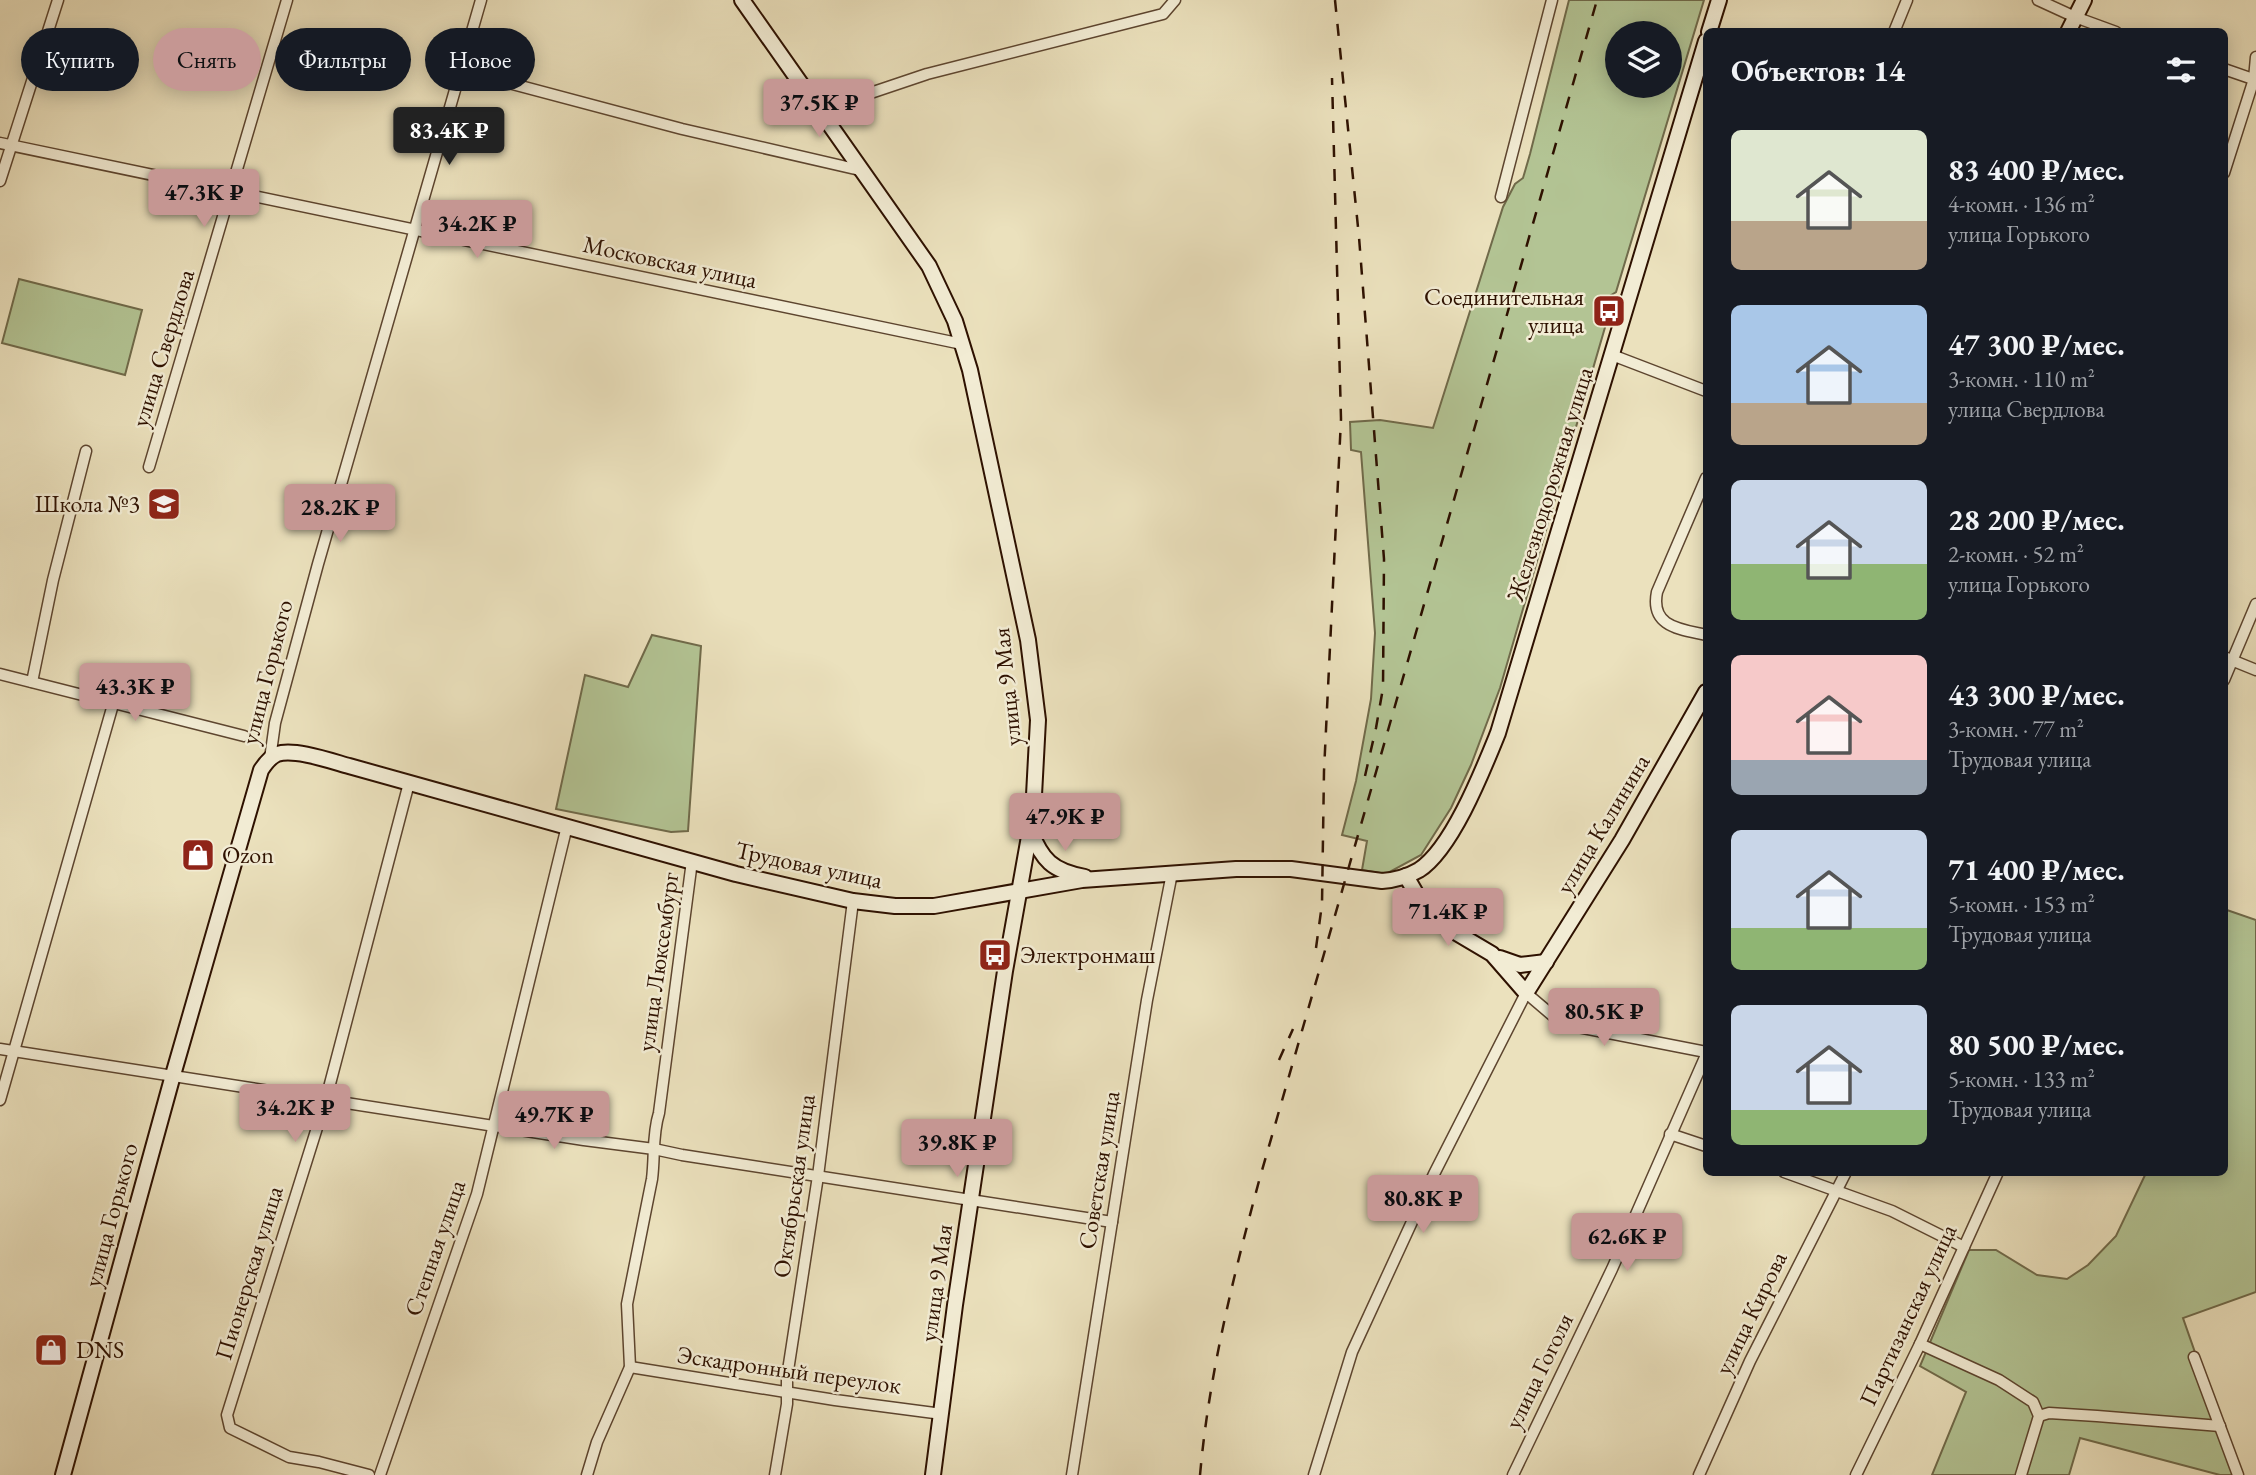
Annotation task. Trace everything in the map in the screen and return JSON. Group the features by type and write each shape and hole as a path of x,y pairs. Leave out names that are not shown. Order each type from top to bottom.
{"street":[{"path":"0,181 58,0"},
{"name":"улица Свердлова","path":"149,467 287,0"},
{"name":"улица Горького","path":"473,28 481,0"},
{"name":"улица 9 Мая","path":"743,0 929,266 949,308 970,370 1008,539 1036,698 1038,737 1030,829 1005,971 955,1305 933,1475"},
{"path":"820,110 927,74 1163,14 1175,0"},
{"path":"1501,197 1552,0"},
{"path":"1710,28 1718,0"},
{"path":"1896,28 1907,0"},
{"path":"2038,0 2105,28"},
{"path":"2070,28 2084,0"},
{"name":"Железнодорожная улица","path":"1406,876 1421,869 1442,845 1471,794 1499,733 1703,51"},
{"path":"2228,161 2255,80 2256,57"},
{"path":"2228,70 2255,80"},
{"path":"535,90 682,129 864,171"},
{"name":"улица Горького","path":"63,1475 173,1075 261,770 270,759 275,723 314,577 454,91"},
{"name":"Московская улица","path":"0,143 962,344"},
{"path":"1612,355 1703,390"},
{"path":"32,682 53,580 86,451"},
{"path":"1703,485 1657,592 1655,610 1664,621 1703,634"},
{"path":"2256,604 2229,659 2256,670"},
{"path":"0,674 244,736"},
{"name":"улица Калинина","path":"1314,1475 1352,1352 1434,1174 1526,993 1622,840 1703,697"},
{"path":"0,1100 114,701"},
{"name":"Трудовая улица","path":"270,759 288,752 304,755 783,886 853,901 895,906 934,906 1096,879 1172,873 1265,868 1311,870 1382,881 1406,876"},
{"name":"Пионерская улица","path":"369,1475 289,1457 230,1428 227,1415 326,1098 409,783"},
{"name":"Степная улица","path":"380,1475 464,1234 494,1125 567,826"},
{"path":"1030,829 1037,848 1047,862 1061,871 1096,879"},
{"name":"улица Люксембург","path":"587,1475 597,1442 630,1367 627,1304 652,1179 653,1139 659,1113 692,861"},
{"name":"Советская улица","path":"1072,1475 1147,1000 1172,873"},
{"path":"1406,876 1425,909 1438,922 1492,954 1520,965 1546,962"},
{"name":"Октябрьская улица","path":"775,1475 818,1176 853,901"},
{"path":"1492,954 1526,993 1559,1021 1703,1053"},
{"path":"0,1049 1112,1222"},
{"name":"улица Гоголя","path":"1513,1475 1612,1269 1703,1061"},
{"path":"1670,1134 1703,1145"},
{"path":"1795,1176 1892,1211 1964,1247"},
{"name":"улица Кирова","path":"1699,1475 1750,1361 1844,1176"},
{"name":"Партизанская улица","path":"1856,1475 1920,1344 1996,1176"},
{"path":"1920,1344 1999,1380 2033,1402 2039,1416 2021,1475"},
{"path":"2194,1357 2238,1475"},
{"name":"Эскадронный переулок","path":"630,1367 942,1413"},
{"path":"2039,1416 2049,1413 2220,1426"}],"green space":[{"path":"1569,0 1704,0 1682,73 1682,21 1605,21 1605,98 1674,98 1616,292 1600,302 1608,317 1500,688 1471,765 1451,808 1421,855 1386,874 1362,870 1367,841 1342,835 1356,781 1371,699 1375,633 1361,452 1351,450 1350,422 1380,420 1433,428 1503,207 1515,184 1523,178"},
{"path":"19,279 142,310 125,375 2,343"},
{"path":"652,635 701,646 688,831 671,832 556,809 585,675 628,687"},
{"path":"2228,910 2256,920 2256,1292 2183,1318 2238,1475 2220,1475 2080,1438 2069,1475 1932,1475 1966,1392 1920,1366 1969,1250 1996,1250 2037,1275 2067,1279 2088,1265 2116,1236 2145,1176 2228,1176"}],"railway":[{"path":"1335,0 1359,237 1384,559 1383,688 1365,776"},
{"path":"1200,1475 1209,1400 1223,1327 1259,1181 1597,0"},
{"path":"1316,948 1322,904 1324,771 1341,419 1332,78"},
{"path":"1279,1060 1293,1029"}],"place":[{"name":"Соединительная улица","path":"1609,311"},
{"name":"Школа №3","path":"164,504"},
{"name":"Ozon","path":"198,855"},
{"name":"Электронмаш","path":"995,955"},
{"name":"DNS","path":"51,1350"}]}
